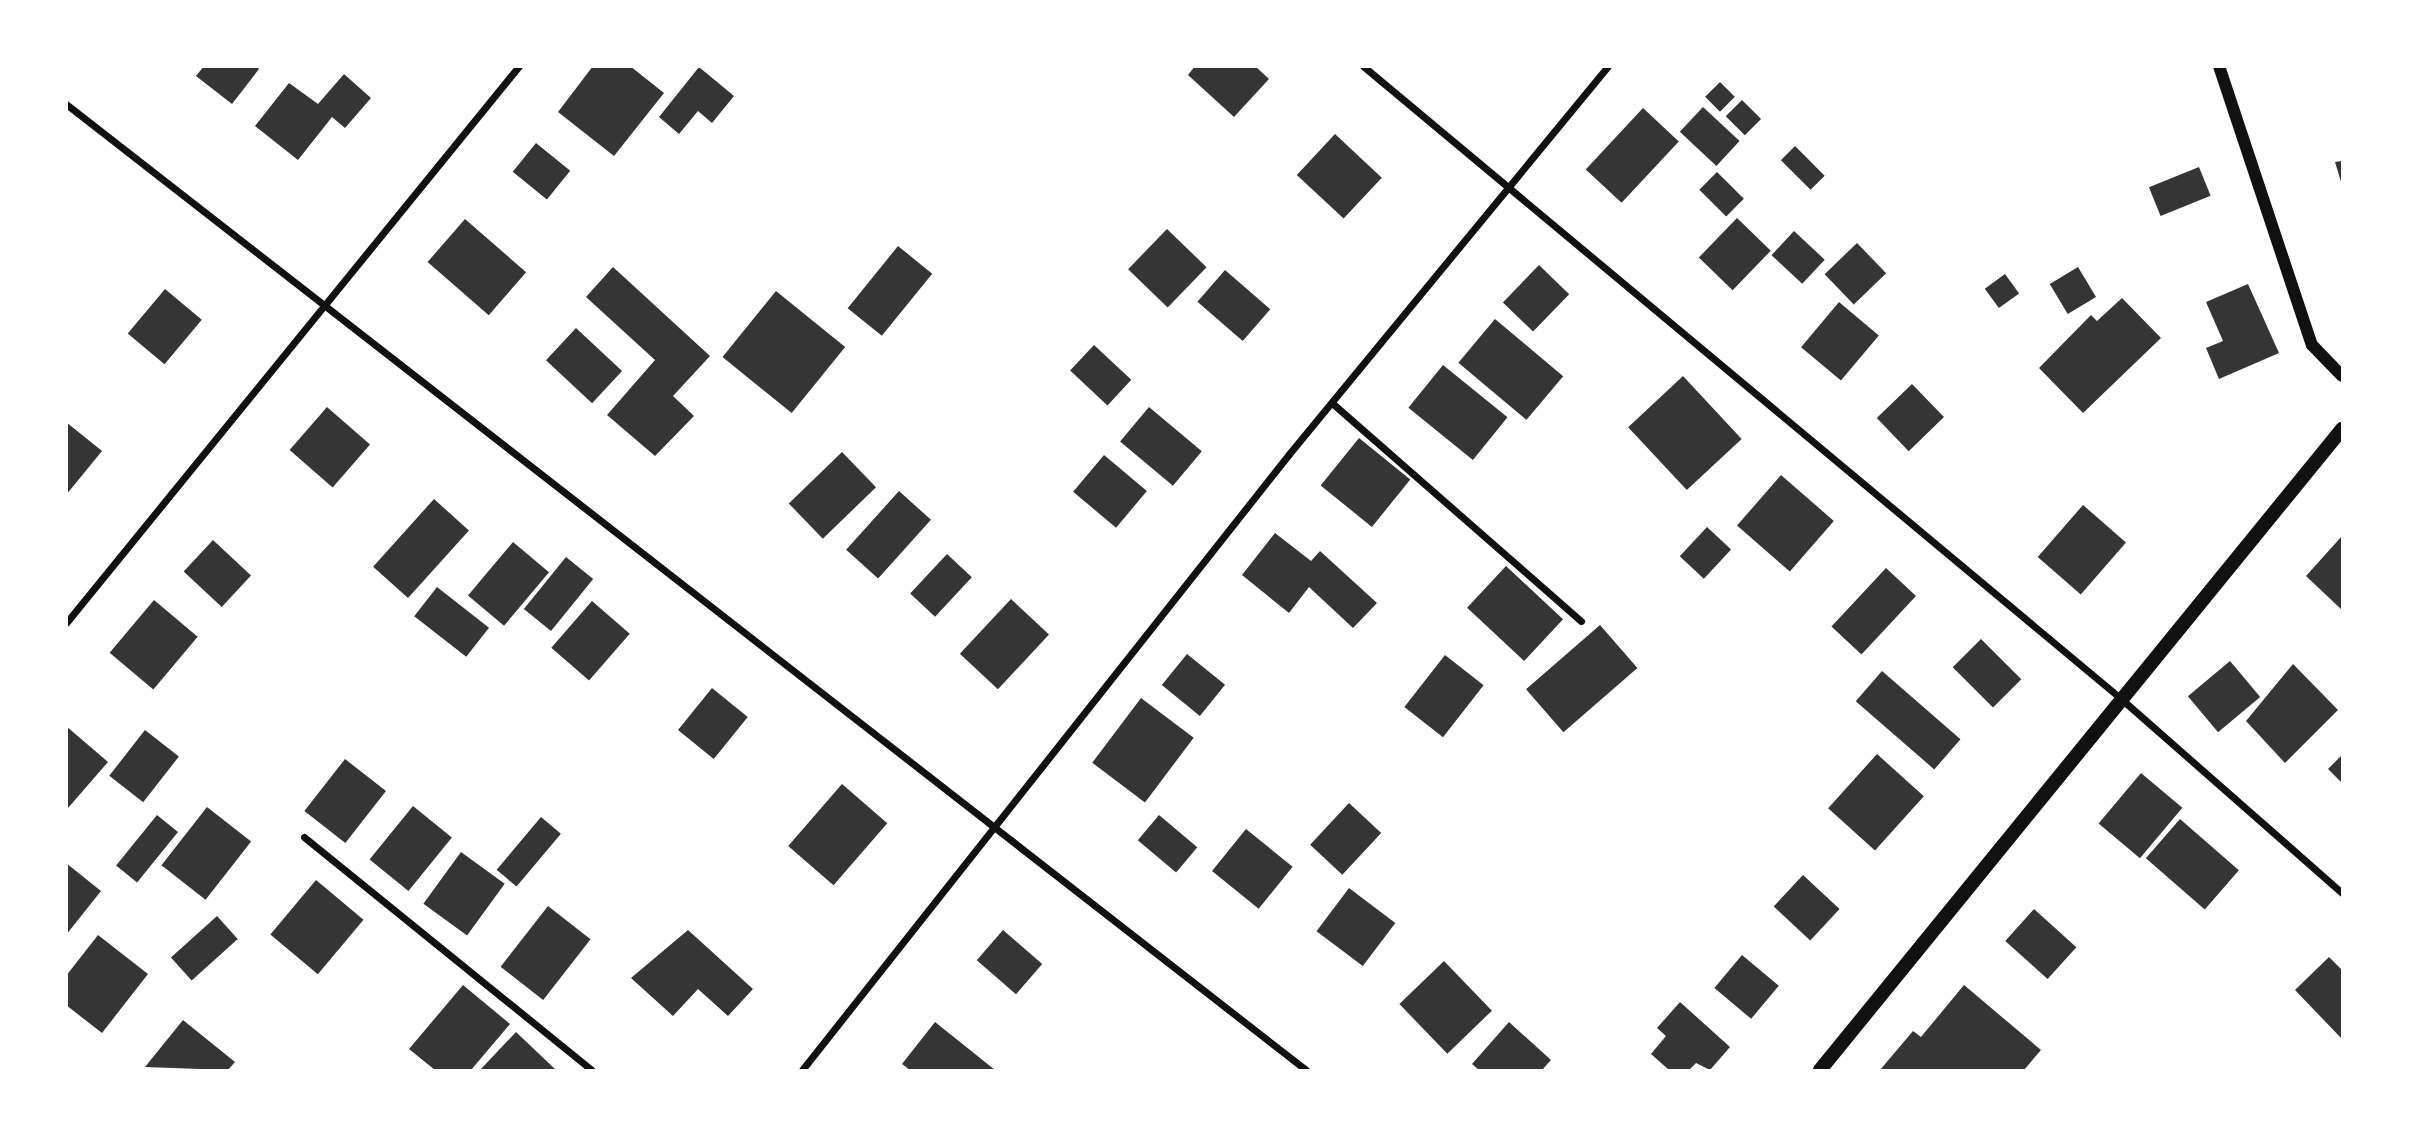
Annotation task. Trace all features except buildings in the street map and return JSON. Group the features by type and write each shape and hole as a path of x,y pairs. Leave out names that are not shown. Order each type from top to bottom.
{"main road":[{"path":"1819,1070 2119,697 2343,429"}],"street":[{"path":"66,623 519,66"},
{"path":"1363,66 2119,697 2343,893"},
{"path":"802,1070 1332,403 1511,188 1608,66"},
{"path":"2219,66 2312,345 2343,376"},
{"path":"66,104 327,304 1306,1070"},
{"path":"1332,403 1581,621"},
{"path":"304,837 592,1070"}]}
